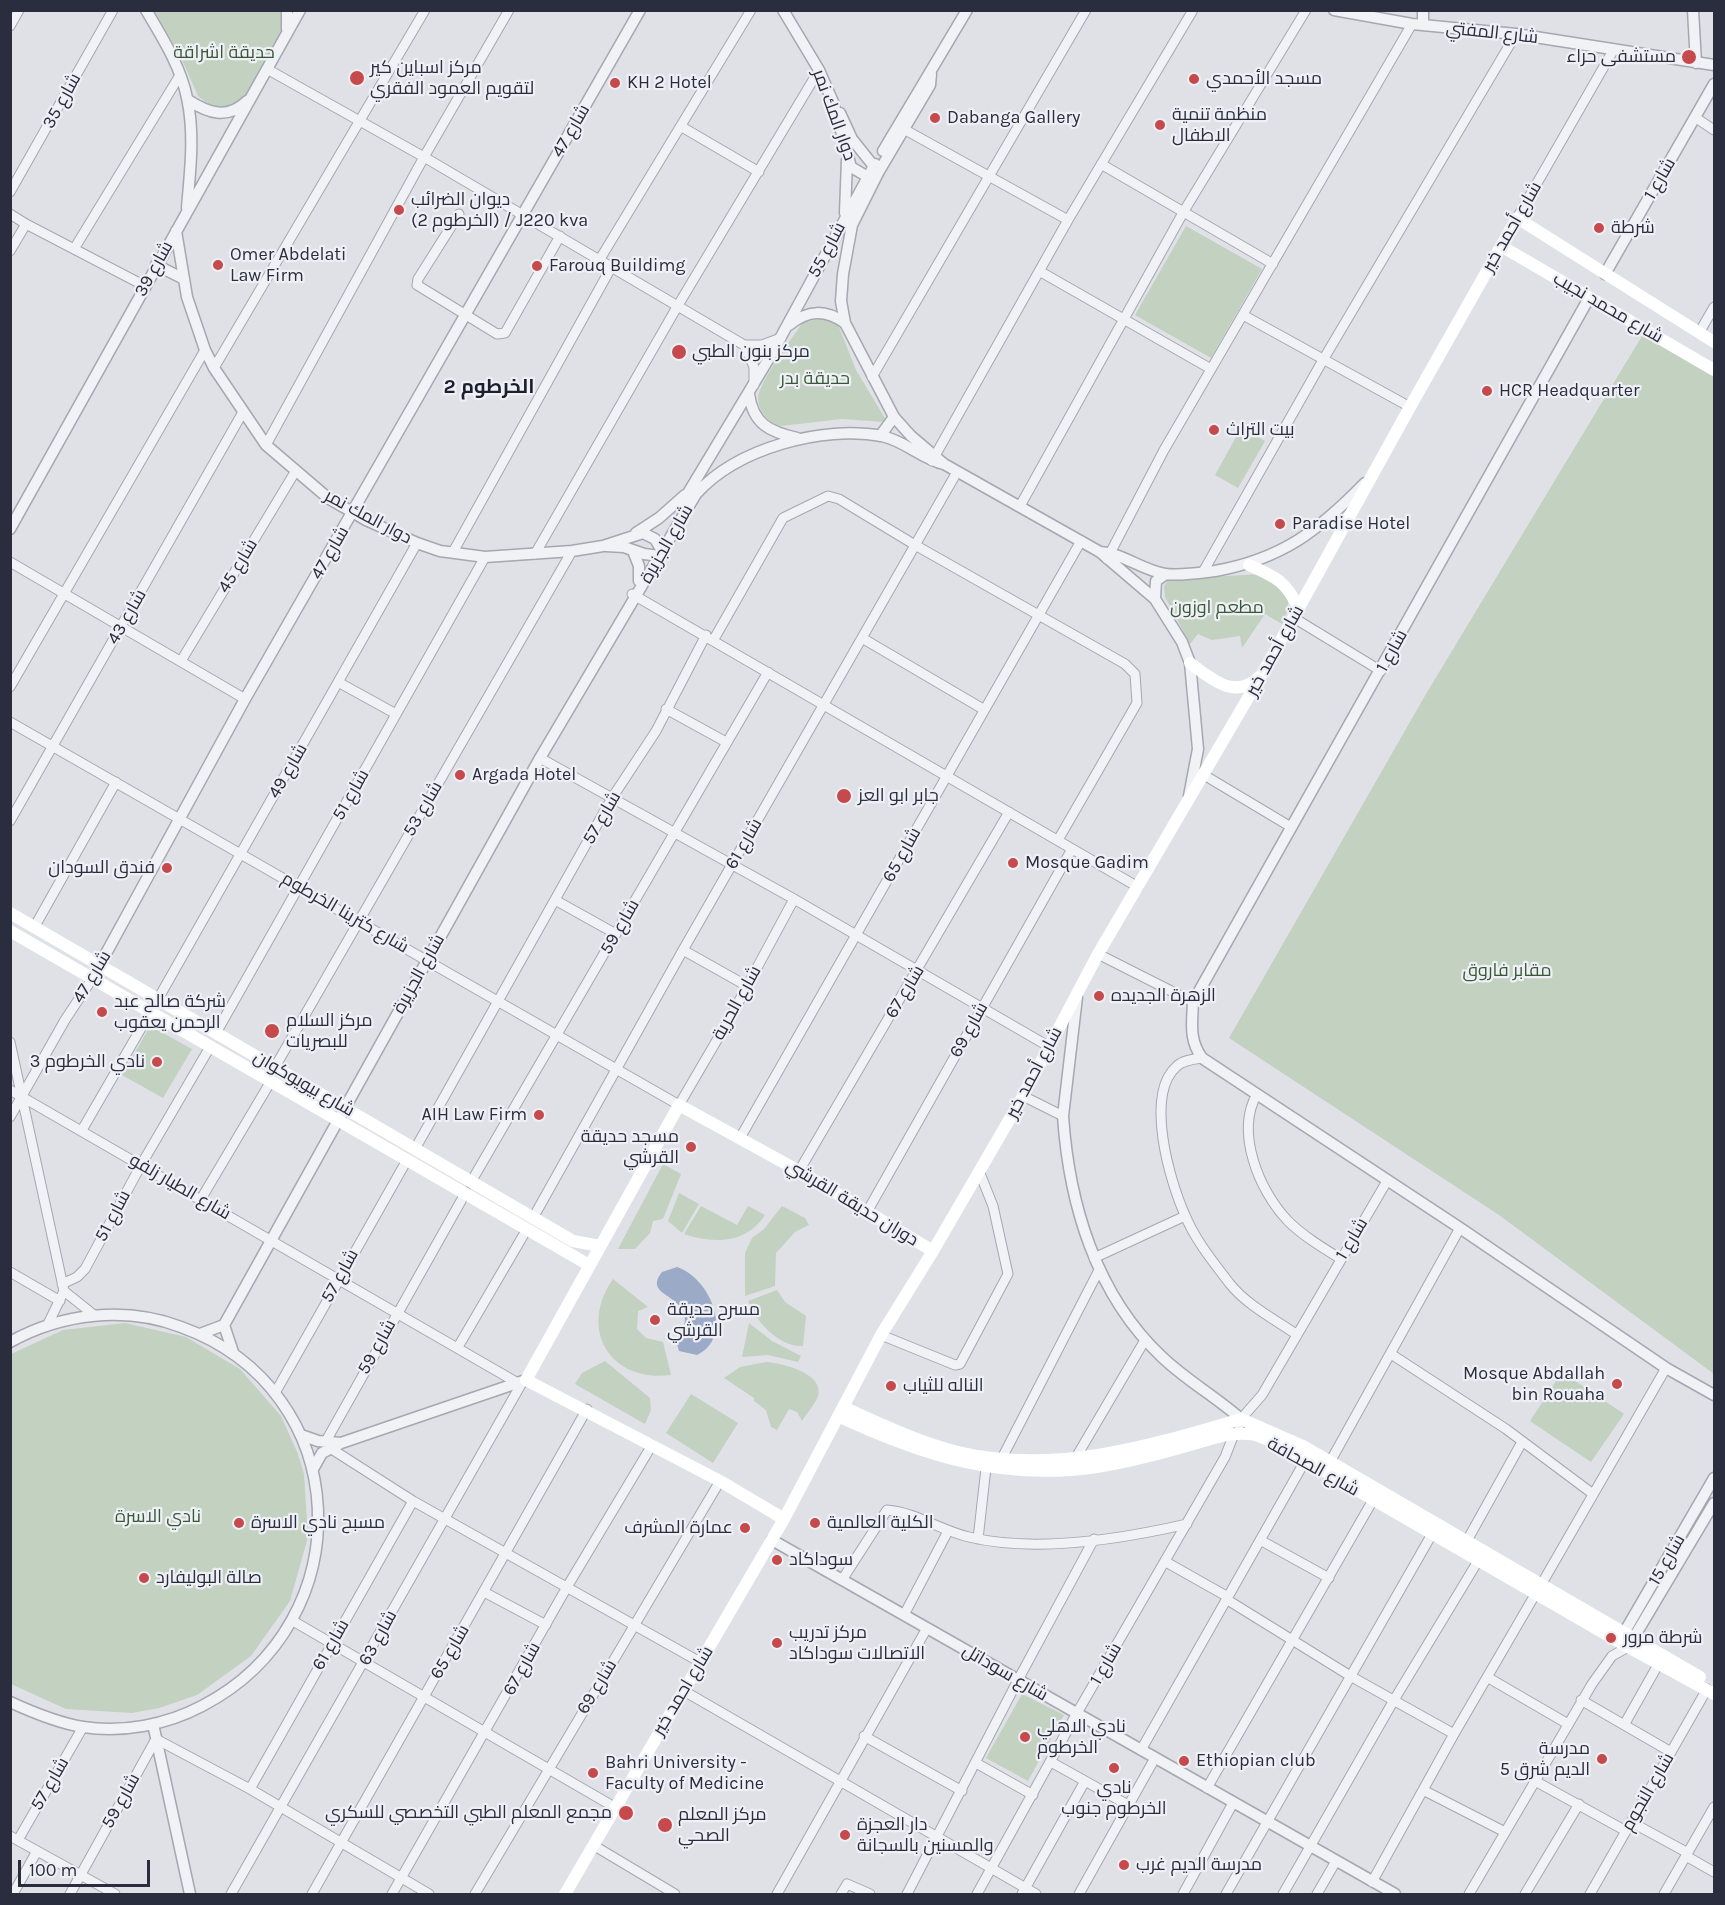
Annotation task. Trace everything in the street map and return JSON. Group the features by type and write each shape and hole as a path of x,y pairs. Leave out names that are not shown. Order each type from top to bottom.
{"main road":[{"name":"شارع أحمد خير","path":"933,1251 1023,1096 1098,954 1265,669 1517,218"},
{"name":"شارع محمد نجيب","path":"1517,218 1714,342"},
{"name":"شارع محمد نجيب","path":"1502,246 1714,370"},
{"path":"1249,565 1281,580 1290,589 1296,613"},
{"path":"1190,663 1215,682 1235,688 1248,686 1265,669"},
{"name":"شارع بيويوكوان","path":"10,913 415,1149 468,1187 530,1224 589,1265"},
{"name":"شارع بيويوكوان","path":"10,931 407,1160 468,1187"},
{"path":"679,1105 522,1381 587,1409 720,1481 784,1519"},
{"name":"دوران حديقة القرشي","path":"679,1105 799,1171 933,1251 881,1335 784,1519"},
{"name":"شارع بيويوكوان","path":"530,1224 573,1241 600,1246"},
{"path":"841,1411 958,1452 1002,1458 1075,1459 1139,1449 1242,1419"},
{"name":"شارع الصحافة","path":"841,1411 910,1448 986,1468 1047,1471 1095,1467 1137,1460 1234,1434 1259,1436 1432,1534 1463,1546 1478,1561 1539,1589"},
{"name":"شارع الصحافة","path":"1242,1419 1287,1438 1330,1462 1463,1546 1539,1589 1624,1643 1712,1689"},
{"name":"شارع احمد خير","path":"565,1894 784,1519"},
{"name":"شارع الصحافة","path":"1624,1643 1712,1689"}],"street":[{"path":"10,26 19,10"},
{"name":"شارع 35","path":"10,192 113,10"},
{"path":"146,10 180,75 188,100 191,144 187,212"},
{"path":"286,36 287,10"},
{"name":"شارع 39","path":"10,529 14,513 300,10"},
{"path":"214,368 425,10"},
{"path":"266,445 424,157 509,10"},
{"name":"شارع 47","path":"10,1117 65,1020 100,966 246,699 640,10"},
{"path":"600,259 751,10"},
{"name":"دوار المك نمر","path":"783,10 819,70 833,102 847,159 855,171 873,174"},
{"name":"شارع 55","path":"693,492 783,333 845,216 873,174 888,142 901,128 925,79 931,74 967,10"},
{"path":"872,377 1086,10"},
{"path":"933,458 1041,272 1068,220 1193,10"},
{"path":"1020,506 1184,212 1305,10"},
{"name":"شارع المفتي","path":"1334,10 1418,25 1516,34 1714,65"},
{"path":"1106,554 1211,369 1418,25 1423,10"},
{"path":"1693,10 1696,63"},
{"path":"1203,572 1323,360 1516,34"},
{"name":"شارع أحمد خير","path":"1517,218 1614,49"},
{"path":"267,69 524,214 676,307 744,345 762,345 783,333 797,318 813,313 832,315 845,323"},
{"path":"536,554 676,307 819,70"},
{"path":"74,249 180,75"},
{"name":"شارع 1","path":"1605,274 1714,84"},
{"path":"188,100 209,113 222,113 234,111 252,97"},
{"path":"833,102 852,138 863,150 873,174"},
{"path":"1696,118 1714,130"},
{"path":"681,127 759,172"},
{"path":"933,458 894,417 845,323 842,301 847,244 852,225 873,174 901,128 1068,220"},
{"path":"863,150 876,149 888,142"},
{"path":"845,216 847,159"},
{"path":"1101,164 1273,264"},
{"path":"10,213 26,224 145,286"},
{"path":"459,214 424,268 417,285 497,334 506,333 560,236"},
{"path":"10,251 26,224"},
{"name":"دوار المك نمر","path":"176,231 182,278 205,350 214,368 266,445 328,498 354,512 417,543 453,552 485,557 536,554 603,546 634,534 693,492"},
{"path":"156,265 182,278"},
{"path":"453,552 612,266"},
{"path":"1041,272 1211,369"},
{"name":"شارع 1","path":"1193,1002 1589,298"},
{"path":"1699,333 1714,307"},
{"path":"1243,315 1410,407"},
{"path":"744,345 754,367 752,389 754,415 766,429 798,438"},
{"path":"10,687 205,350"},
{"name":"شارع 43","path":"10,821 243,412"},
{"path":"880,436 894,417"},
{"path":"693,492 746,459 798,438 841,434 880,436 933,458 1106,554 1166,574 1203,572 1249,565 1314,531 1374,474"},
{"name":"شارع 45","path":"181,661 295,472"},
{"name":"شارع 61","path":"458,1347 957,472"},
{"name":"شارع الجزيرة","path":"224,1324 540,758 693,492"},
{"name":"شارع 57","path":"415,1149 496,1000 612,798 656,730 666,709 779,523 788,514 828,495 915,545"},
{"path":"634,534 646,534 658,552"},
{"name":"شارع 65","path":"740,1138 1081,541"},
{"name":"شارع 49","path":"158,999 417,543"},
{"path":"915,545 1130,667 1135,674 1137,699 1135,707 1058,840"},
{"path":"603,546 658,552"},
{"name":"شارع 53","path":"275,1067 572,551"},
{"path":"633,551 639,567 639,581"},
{"name":"شارع الجزيرة","path":"634,596 639,581 658,552"},
{"path":"1106,554 1155,599 1182,642 1190,663 1198,749 1187,805"},
{"name":"شارع 51","path":"216,1033 485,557"},
{"path":"10,562 246,699"},
{"path":"1155,599 1156,581 1166,574"},
{"path":"634,596 710,637 823,706 1138,887"},
{"path":"1296,613 1381,671"},
{"path":"862,638 983,709"},
{"name":"شارع 59","path":"328,1445 396,1312 768,672"},
{"path":"338,682 396,714"},
{"path":"666,709 726,742"},
{"name":"شارع كترينا الخرطوم","path":"10,722 679,1105"},
{"path":"540,758 794,899 1048,1046"},
{"path":"1204,775 1291,827"},
{"path":"35,927 116,782"},
{"name":"شارع 67","path":"799,1171 1009,812"},
{"name":"شارع 69","path":"867,1212 1072,849"},
{"name":"شارع الحرية","path":"679,1105 794,899"},
{"path":"555,900 616,934"},
{"path":"683,950 747,986"},
{"path":"1098,954 1193,1002 1191,1033 1195,1047 1203,1058 1666,1368 1714,1395"},
{"path":"1078,991 1063,1116 1074,1200 1094,1258 1099,1270 1145,1340 1185,1376 1242,1419 1234,1434"},
{"path":"82,1130 151,1011"},
{"path":"10,1042 63,1288 60,1301 47,1326"},
{"name":"شارع 51","path":"63,1288 85,1269 141,1165 210,1047"},
{"path":"1203,1058 1179,1064 1172,1070 1162,1104 1162,1137 1185,1216 1232,1286 1254,1306 1296,1334"},
{"path":"201,1199 271,1081"},
{"name":"شارع الطيار زلفو","path":"10,1090 396,1312 522,1381"},
{"path":"1257,1094 1250,1107 1249,1133 1253,1158 1266,1188 1288,1221 1341,1259"},
{"path":"1023,1096 1063,1116"},
{"name":"شارع 57","path":"275,1393 407,1160"},
{"path":"881,1335 955,1365 960,1364 1008,1274 993,1206 979,1171"},
{"name":"شارع 1","path":"1242,1419 1262,1395 1387,1181"},
{"path":"1094,1258 1185,1216"},
{"path":"1330,1462 1460,1228"},
{"path":"1002,1458 1099,1270"},
{"path":"10,1272 60,1301"},
{"path":"63,1288 94,1315"},
{"path":"10,1342 47,1326 94,1315 130,1315 166,1321 200,1334 233,1352 275,1393 301,1436 313,1469 318,1531 313,1572 293,1621 265,1661 228,1692 185,1715 153,1724 117,1728 83,1727 44,1717 10,1702"},
{"path":"200,1334 224,1324 233,1352"},
{"path":"1075,1459 1145,1340"},
{"path":"1391,1354 1506,1429 1593,1494"},
{"path":"1372,1882 1454,1734 1666,1368"},
{"path":"313,1469 328,1445 341,1443 522,1381"},
{"name":"شارع 63","path":"231,1894 364,1664 522,1381"},
{"name":"شارع 65","path":"312,1894 587,1409"},
{"name":"شارع 1","path":"977,1894 1052,1762 1077,1713 1225,1457 1234,1434"},
{"path":"301,1436 328,1445 413,1502 700,1662"},
{"path":"1463,1546 1522,1442"},
{"name":"شارع 67","path":"392,1894 486,1733 567,1587 652,1445"},
{"path":"1142,1750 1305,1461"},
{"path":"978,1539 986,1468"},
{"name":"شارع 15","path":"1624,1643 1714,1479"},
{"name":"شارع 69","path":"475,1894 720,1481"},
{"path":"1207,1788 1373,1500"},
{"name":"شارع 61","path":"250,1789 413,1502"},
{"name":"شارع 15","path":"1624,1643 1714,1503"},
{"path":"842,1580 885,1511 894,1510 948,1531 978,1539 1028,1544 1094,1539 1187,1524"},
{"path":"903,1615 948,1531"},
{"path":"1226,1894 1432,1534"},
{"path":"907,1894 962,1791 1017,1680 1094,1539"},
{"name":"شارع سوداتل","path":"772,1540 1391,1894"},
{"path":"1260,1540 1329,1578"},
{"path":"1283,1894 1394,1700 1478,1561"},
{"path":"1166,1562 1352,1677 1454,1734"},
{"path":"484,1592 546,1625"},
{"path":"293,1621 616,1808"},
{"path":"777,1894 864,1736 927,1628"},
{"path":"1469,1894 1581,1700 1624,1643"},
{"path":"1623,1725 1659,1663"},
{"path":"1487,1677 1568,1724"},
{"name":"شارع النجوم","path":"1590,1894 1671,1752 1712,1689"},
{"path":"684,1691 937,1838 1024,1892 1036,1894"},
{"path":"1581,1700 1671,1752"},
{"path":"153,1724 190,1894"},
{"name":"شارع 57","path":"14,1838 83,1727"},
{"path":"864,1736 962,1791"},
{"path":"156,1739 250,1789 429,1894"},
{"name":"شارع 59","path":"70,1894 156,1739"},
{"path":"1079,1894 1155,1758"},
{"path":"1052,1762 1128,1805"},
{"path":"976,1763 1033,1795"},
{"path":"1024,1892 1085,1781"},
{"path":"1535,1781 1626,1832"},
{"path":"1423,1790 1505,1832"},
{"path":"1183,1894 1233,1803"},
{"path":"1525,1894 1579,1804"},
{"path":"1664,1894 1714,1807"},
{"path":"1631,1822 1714,1872"},
{"path":"14,1838 115,1894"},
{"path":"593,1845 675,1894"},
{"path":"13,1894 37,1851"},
{"path":"1317,1894 1336,1861"},
{"path":"841,1894 847,1884 870,1894"}],"green space":[{"name":"حديقة اشراقة","path":"154,11 281,11 283,29 258,77 241,103 228,109 212,107 198,96 179,53"},
{"path":"1186,226 1262,269 1211,358 1135,315"},
{"name":"حديقة بدر","path":"829,319 839,327 856,370 886,420 884,422 842,419 781,426 766,417 758,402 764,381 803,322"},
{"name":"مقابر فاروق","path":"1645,331 1714,370 1714,1374 1499,1215 1229,1038 1426,694"},
{"path":"1241,428 1265,441 1238,488 1215,475"},
{"name":"مطعم اوزون","path":"1263,574 1288,595 1288,609 1282,624 1265,614 1242,648 1240,636 1212,640 1198,634 1190,644 1165,597 1164,586 1169,579"},
{"name":"نادي الخرطوم 3","path":"150,1026 192,1049 163,1098 122,1075"},
{"path":"663,1164 681,1174 663,1219 653,1221 650,1233 635,1249 618,1249"},
{"path":"679,1193 699,1204 682,1233 668,1221"},
{"path":"701,1206 737,1225 748,1206 765,1215 749,1232 729,1239 707,1239 684,1234"},
{"path":"782,1206 805,1218 809,1225 795,1232 776,1253 775,1286 745,1296 745,1253 752,1238 764,1229"},
{"path":"613,1279 648,1307 638,1311 637,1329 646,1338 663,1342 671,1375 650,1375 631,1370 617,1361 606,1349 600,1333 599,1316 603,1298"},
{"path":"777,1290 785,1302 806,1316 803,1346 777,1338 763,1325 748,1301"},
{"name":"نادي الاسرة","path":"125,1323 186,1337 240,1369 281,1416 304,1474 308,1537 290,1601 251,1656 197,1695 159,1708 132,1713 66,1709 11,1684 11,1354 63,1330"},
{"path":"749,1323 772,1341 801,1356 798,1362 768,1355 742,1357"},
{"path":"605,1361 650,1398 651,1410 645,1424 575,1384 582,1373"},
{"path":"766,1362 791,1367 809,1375 815,1381 818,1396 802,1421 797,1412 789,1409 777,1430 771,1427 766,1410 754,1401 754,1398 724,1378 740,1367"},
{"path":"1562,1372 1624,1414 1591,1462 1530,1421"},
{"path":"691,1394 738,1423 713,1463 666,1433"},
{"name":"نادي الاهلي الخرطوم","path":"1022,1694 1064,1715 1028,1781 986,1758"}],"water":[{"path":"677,1267 700,1283 714,1309 716,1323 714,1336 708,1347 697,1355 679,1351 675,1337 679,1337 684,1324 683,1310 657,1286 657,1280 662,1272"}],"place":[{"name":"مستشفى حراء","path":"1689,57"},
{"name":"مركز اسباين كير لتقويم العمود الفقري","path":"357,78"},
{"name":"مسجد الأحمدي","path":"1194,79"},
{"name":"KH 2 Hotel","path":"615,83"},
{"name":"Dabanga Gallery","path":"935,118"},
{"name":"منظمة تنمية الاطفال","path":"1160,125"},
{"name":"ديوان الضرائب (الخرطوم 2) / J220 kva","path":"399,210"},
{"name":"شرطة","path":"1599,228"},
{"name":"Omer Abdelati Law Firm","path":"218,265"},
{"name":"Farouq Buildimg","path":"537,266"},
{"name":"مركز بنون الطبي","path":"679,352"},
{"name":"HCR Headquarter","path":"1487,391"},
{"name":"بيت التراث","path":"1214,430"},
{"name":"Paradise Hotel","path":"1280,524"},
{"name":"Argada Hotel","path":"460,775"},
{"name":"جابر ابو العز","path":"844,796"},
{"name":"Mosque Gadim","path":"1013,863"},
{"name":"فندق السودان","path":"167,868"},
{"name":"الزهرة الجديده","path":"1099,996"},
{"name":"شركة صالح عبد الرحمن يعقوب","path":"102,1012"},
{"name":"مركز السلام للبصريات","path":"272,1031"},
{"name":"نادي الخرطوم 3","path":"157,1062"},
{"name":"AIH Law Firm","path":"539,1115"},
{"name":"مسجد حديقة القرشي","path":"691,1147"},
{"name":"مسرح حديقة القرشي","path":"655,1320"},
{"name":"Mosque Abdallah bin Rouaha","path":"1617,1384"},
{"name":"الناله للثياب","path":"891,1386"},
{"name":"مسبح نادي الاسرة","path":"239,1523"},
{"name":"الكلية العالمية","path":"815,1523"},
{"name":"عمارة المشرف","path":"745,1528"},
{"name":"سوداكاد","path":"777,1560"},
{"name":"صالة البوليفارد","path":"144,1578"},
{"name":"شرطة مرور","path":"1611,1638"},
{"name":"مركز تدريب الاتصالات سوداكاد","path":"777,1643"},
{"name":"نادي الاهلي الخرطوم","path":"1025,1737"},
{"name":"مدرسة الديم شرق 5","path":"1602,1759"},
{"name":"Ethiopian club","path":"1184,1761"},
{"name":"نادي الخرطوم جنوب","path":"1114,1768"},
{"name":"Bahri University - Faculty of Medicine","path":"593,1773"},
{"name":"مجمع المعلم الطبي التخصصي للسكري","path":"626,1813"},
{"name":"مركز المعلم الصحي","path":"665,1825"},
{"name":"دار العجزة والمسنين بالسجانة","path":"845,1835"},
{"name":"مدرسة الديم غرب","path":"1124,1865"}],"district":[{"name":"الخرطوم 2","path":"489,387"}]}
